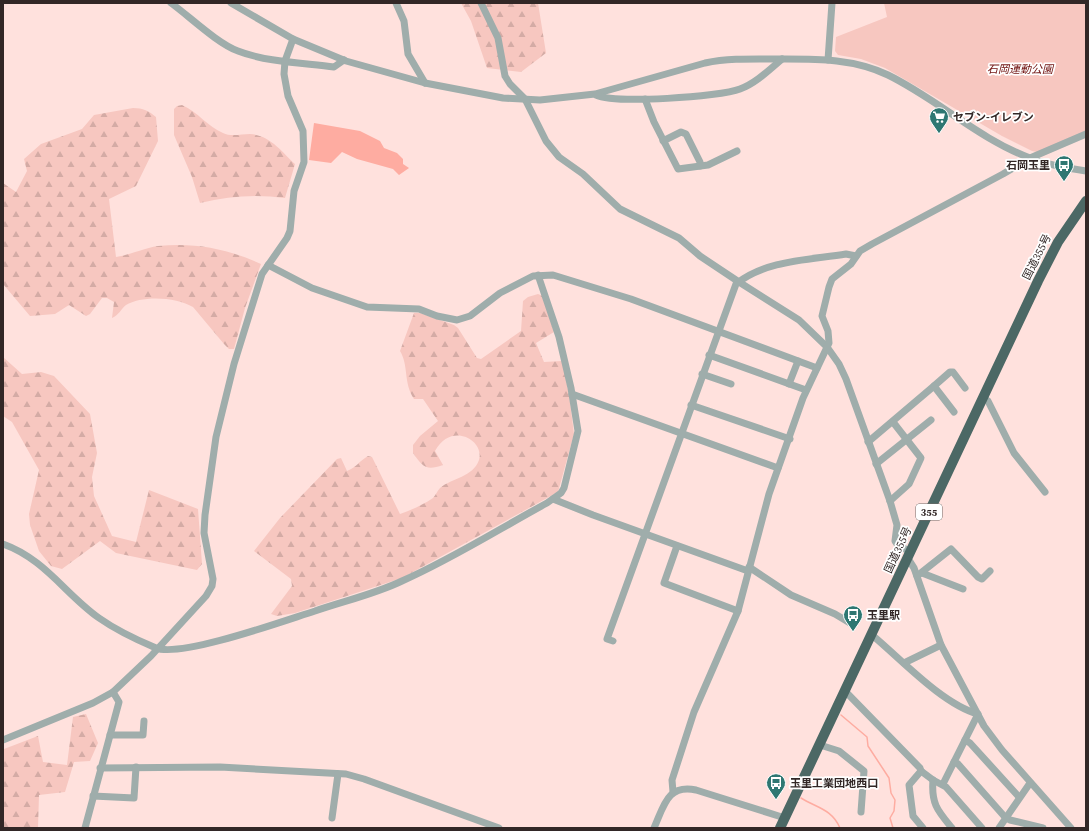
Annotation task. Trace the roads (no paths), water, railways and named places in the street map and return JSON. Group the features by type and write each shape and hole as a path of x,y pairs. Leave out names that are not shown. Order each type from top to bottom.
{"highway":[{"name":"国道355号","path":"780,828 1051,254 1069,224 1086,201"}],"street":[{"path":"171,3 236,51 285,61 334,67 344,60"},
{"path":"232,3 294,39 344,60 425,83 490,96 525,99 559,99 595,94 710,62 733,59 828,60 858,64 887,75 1000,143 1030,158 1086,171"},
{"path":"396,3 405,26 408,54 425,83"},
{"path":"481,3 498,38 506,76 510,84 525,99 551,149 567,164 589,179 609,201 626,214 679,238 700,256 799,320 827,348 839,364 890,501 896,521 895,541 909,554 919,574 941,645 978,714 1002,750 1071,828"},
{"path":"828,60 832,3"},
{"path":"3,740 93,703 112,692 144,664 206,596 212,586 213,579 204,533 205,514 216,437 234,364 262,274 290,231 293,196 302,170 305,153 303,131 288,96 284,74 285,61 294,39"},
{"path":"595,94 605,98 645,99 691,97 733,92 750,85 782,59"},
{"path":"645,99 663,141 677,168 710,164 737,151"},
{"path":"663,141 681,132 686,134 700,162 700,166"},
{"path":"673,792 672,780 694,712 738,611 766,504 778,468 790,439 806,390 827,348 829,337 822,316 832,279 851,264 856,256 866,247 1030,158 1086,134"},
{"path":"613,641 607,639 734,288 739,282 772,266 846,254 856,256"},
{"path":"268,265 312,288 367,307 419,309 437,316 457,320 470,316 484,303 500,293 538,275 557,276 631,298 717,332 817,368"},
{"path":"3,544 17,550 43,566 98,618 116,629 157,648 177,648 218,640 391,586 434,566 553,499 561,493 564,488 578,435 572,394 559,337 538,275"},
{"path":"709,355 806,390"},
{"path":"789,384 798,361"},
{"path":"868,442 950,372 953,372 965,388"},
{"path":"702,374 731,384"},
{"path":"934,386 954,412"},
{"path":"572,394 778,468"},
{"path":"983,398 988,401 1014,453 1045,492"},
{"path":"691,405 790,439"},
{"path":"876,464 931,420"},
{"path":"890,501 909,484 922,458 893,422"},
{"path":"553,499 677,546 749,569 791,595 835,614 850,623"},
{"path":"677,546 664,583 738,611"},
{"path":"919,574 951,549 978,577 982,579 990,571"},
{"path":"919,574 963,589"},
{"path":"872,635 943,695 971,713 978,714"},
{"path":"904,663 941,645"},
{"path":"845,691 904,750 921,771 933,780 943,784 982,828"},
{"path":"85,828 119,702 112,692"},
{"path":"943,784 978,714"},
{"path":"110,735 143,735 144,720"},
{"path":"965,740 970,743 1019,797"},
{"path":"820,745 839,751 864,771 861,812"},
{"path":"954,762 958,764 1010,820 1043,828"},
{"path":"100,768 220,768 338,774 364,779 499,828"},
{"path":"93,796 134,798 136,768"},
{"path":"921,771 909,785 913,816 923,828"},
{"path":"332,818 338,774"},
{"path":"933,780 936,810 952,828"},
{"path":"999,828 1030,782"},
{"path":"654,828 667,799 673,792 684,788 696,790 785,818"}],"waterway":[{"path":"841,715 867,737 868,746 889,778 891,793 895,800 894,811 890,818 893,828"},
{"path":"801,798 828,813 833,817 840,828"}],"place":[{"name":"セブン-イレブン","path":"939,134"},
{"name":"石岡玉里","path":"1064,182"},
{"name":"玉里駅","path":"853,632"},
{"name":"玉里工業団地西口","path":"776,800"}],"park label":[{"name":"石岡運動公園","path":"1020,69"}]}
